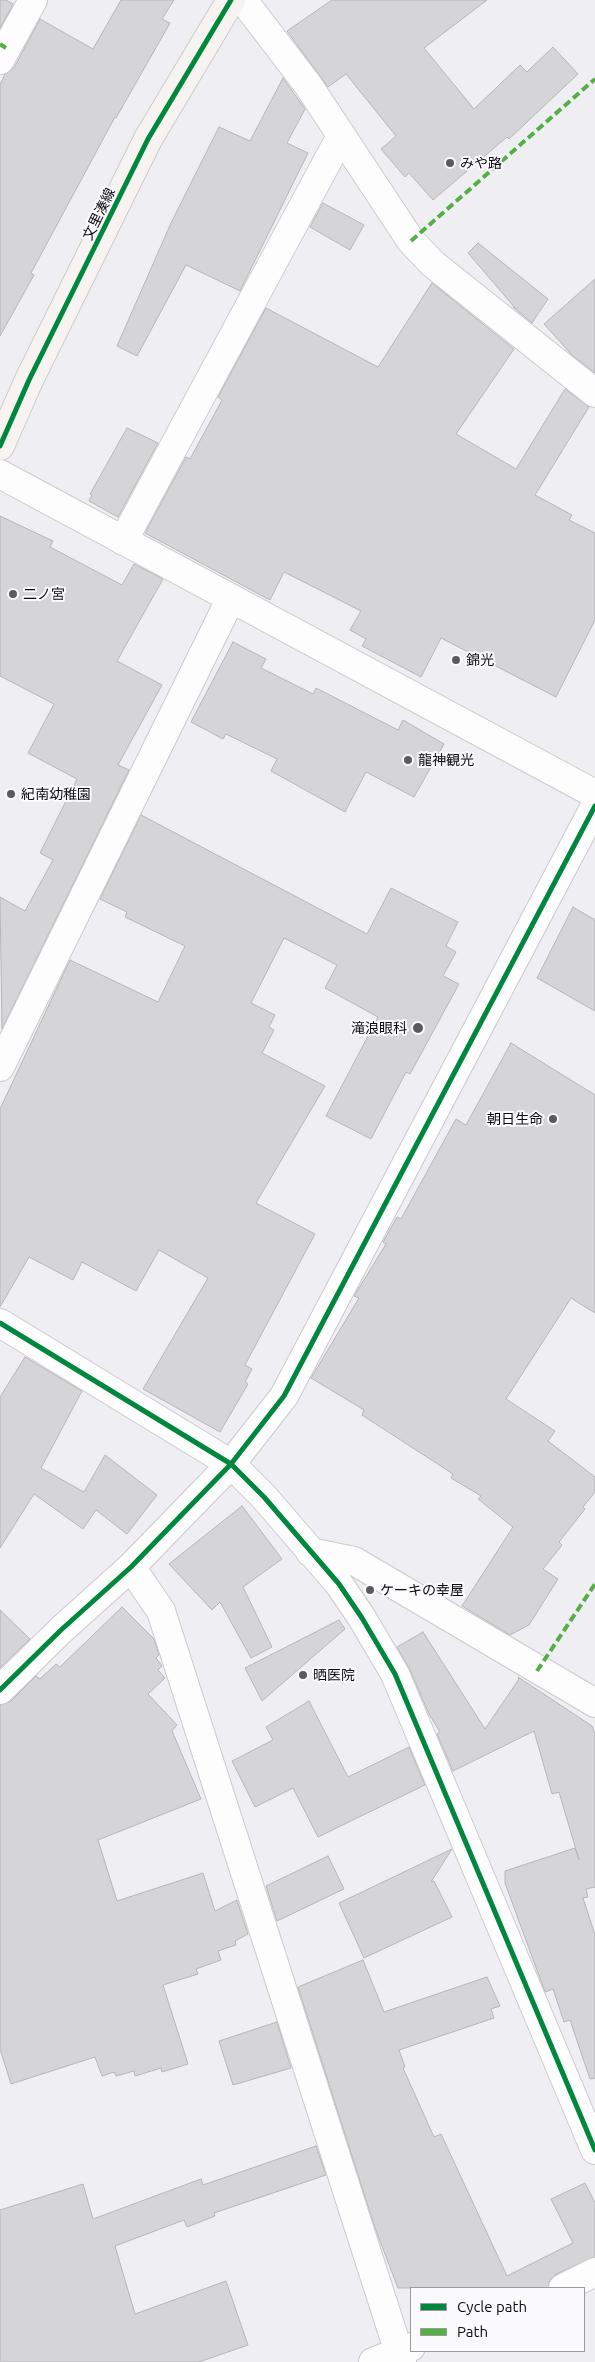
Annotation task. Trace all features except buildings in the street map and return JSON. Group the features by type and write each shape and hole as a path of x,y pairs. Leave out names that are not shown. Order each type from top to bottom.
{"main road":[{"name":"文里湊線","path":"0,446 29,380 148,139 231,0"}],"street":[{"path":"0,60 33,0"},
{"path":"243,0 308,85 412,240 433,264 595,393"},
{"path":"124,541 341,136"},
{"path":"0,474 595,794"},
{"path":"0,1067 231,598"},
{"path":"0,1690 61,1630 131,1567 231,1464 284,1396 595,806"},
{"path":"0,1323 231,1464 264,1497 339,1584 362,1618 395,1674 595,2150"},
{"path":"310,1552 354,1561 595,1703"},
{"path":"131,1567 161,1611 404,2354 373,2362"},
{"path":"565,2287 595,2272"}],"marked path":[{"path":"0,44 6,48"},
{"path":"411,241 595,79"},
{"path":"537,1671 595,1584"}],"cycle path":[{"path":"0,446 29,380 148,139 231,0"},
{"path":"0,1690 61,1630 131,1567 231,1464 284,1396 595,806"},
{"path":"0,1323 231,1464 264,1497 339,1584 362,1618 395,1674 595,2150"}],"place":[{"name":"みや路","path":"450,163"},
{"name":"二ノ宮","path":"13,594"},
{"name":"錦光","path":"456,660"},
{"name":"龍神観光","path":"408,760"},
{"name":"紀南幼稚園","path":"11,794"},
{"name":"滝浪眼科","path":"418,1028"},
{"name":"朝日生命","path":"553,1119"},
{"name":"ケーキの幸屋","path":"370,1590"},
{"name":"晒医院","path":"303,1675"}]}
